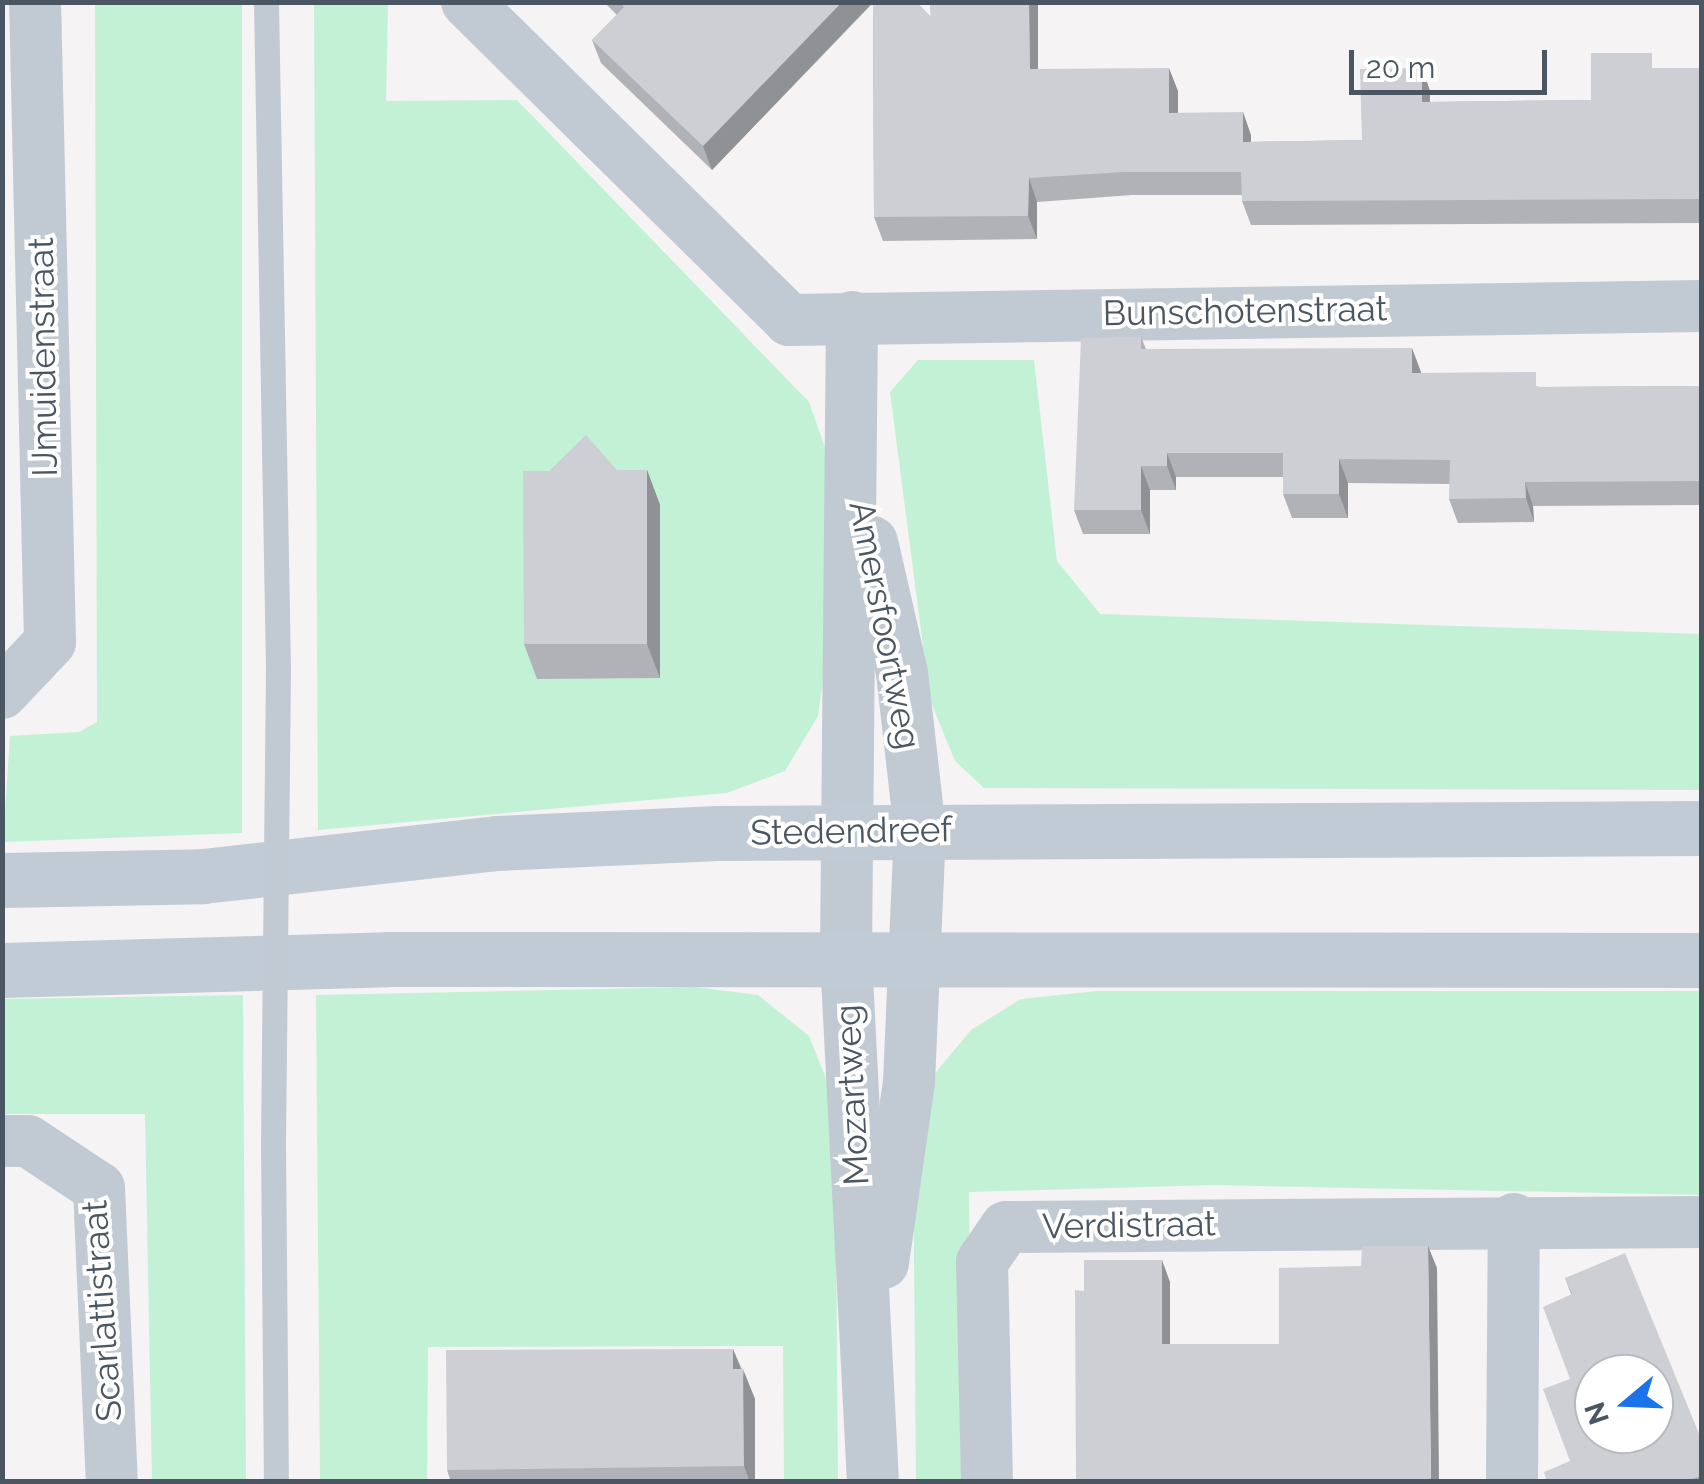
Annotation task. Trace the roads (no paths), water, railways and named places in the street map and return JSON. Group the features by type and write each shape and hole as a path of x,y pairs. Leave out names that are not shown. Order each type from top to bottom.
{"main road":[{"name":"Stedendreef","path":"2,880 204,876 497,843 850,831 1702,828"},
{"path":"2,970 846,958 1702,960"}],"street":[{"name":"IJmuidenstraat","path":"2,693 50,642 35,2"},
{"name":"Bunschotenstraat","path":"467,2 789,320 1702,306"},
{"name":"Amersfoortweg","path":"850,831 852,317"},
{"name":"Amersfoortweg","path":"854,469 902,673 920,830 916,960"},
{"name":"Mozartweg","path":"850,831 846,958 870,1358 873,1482"},
{"name":"Mozartweg","path":"870,1358 909,1082 916,960"},
{"name":"Scarlattistraat","path":"2,1141 28,1141 99,1188 112,1482"},
{"path":"1512,1482 1514,1219 1702,1222"},
{"name":"Verdistraat","path":"987,1482 982,1262 1006,1227 1514,1219"}],"lane":[{"path":"266,2 278,671 272,1144 276,1482"}]}
